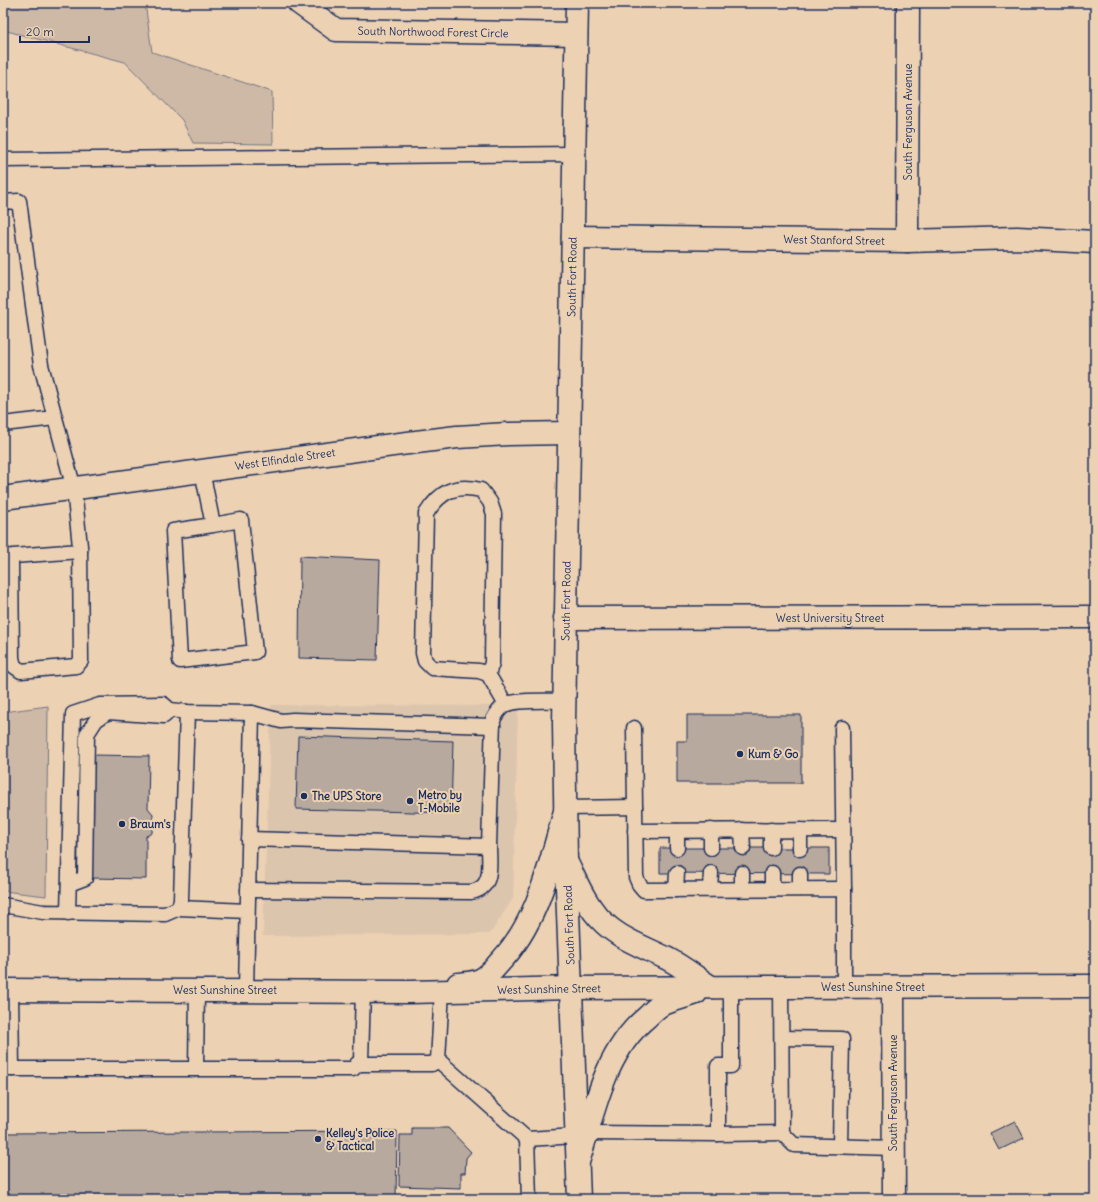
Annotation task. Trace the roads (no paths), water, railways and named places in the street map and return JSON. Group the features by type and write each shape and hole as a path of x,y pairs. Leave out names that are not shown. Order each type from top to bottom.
{"street":[{"name":"South Northwood Forest Circle","path":"299,3 336,30 576,34"},
{"name":"South Fort Road","path":"577,3 565,618 565,701 566,861 571,988 582,1135"},
{"name":"South Ferguson Avenue","path":"907,241 908,3"},
{"name":"West Stanford Street","path":"573,237 907,241 1017,238 1095,242"},
{"name":"West Elfindale Street","path":"3,498 457,437 569,433"},
{"name":"West University Street","path":"565,618 1095,617"},
{"path":"409,992 480,980 496,967 510,952 530,921 539,898 566,808"},
{"path":"566,861 582,893 592,909 605,924 621,936 721,987"},
{"name":"West Sunshine Street","path":"7,990 409,992 571,988 1095,986"},
{"path":"579,1199 578,1162 582,1135 606,1076 623,1044 641,1022 660,1006 721,987"},
{"name":"South Ferguson Avenue","path":"893,987 894,1199"}],"lane":[{"path":"3,160 574,154"},
{"path":"3,202 19,201 41,365 74,489 80,551 81,661 76,666 21,671 14,666 12,658 7,558 13,556 80,551"},
{"path":"3,424 55,418"},
{"path":"202,471 213,525"},
{"path":"488,674 492,663 494,514 490,502 480,490 456,488 433,502 426,514 423,653 425,661 432,668 479,671 488,674 506,704"},
{"path":"242,520 255,652 180,661 173,531 213,525 242,520"},
{"path":"248,890 479,891 486,882 489,873 493,720 498,710 506,704 517,702 565,701"},
{"path":"68,913 74,714 100,705 162,704 170,710 187,712 252,713 281,721 293,720 493,726"},
{"path":"70,884 85,878 87,734 96,720 108,712 164,716 170,710"},
{"path":"179,908 187,712"},
{"path":"246,990 252,713"},
{"path":"634,728 636,877 644,890 844,889"},
{"path":"842,728 844,987"},
{"path":"566,808 635,806"},
{"path":"677,830 677,848"},
{"path":"711,830 711,848"},
{"path":"742,830 742,848"},
{"path":"771,830 771,848"},
{"path":"800,830 800,848"},
{"path":"635,831 843,830"},
{"path":"249,839 489,846"},
{"path":"676,890 677,873"},
{"path":"710,889 711,873"},
{"path":"742,873 742,889"},
{"path":"772,873 772,889"},
{"path":"800,874 800,889"},
{"path":"3,905 44,912 68,913 165,914 179,908 247,911"},
{"path":"718,1134 718,1066 731,1066 721,987"},
{"path":"782,987 782,1133 794,1145 894,1148"},
{"path":"7,990 8,1068 196,1069 353,1069 361,1060 363,991"},
{"path":"196,1069 197,990"},
{"path":"438,1060 442,991"},
{"path":"782,1038 842,1039 840,1146"},
{"path":"438,1060 528,1139 582,1135 782,1133"},
{"path":"357,1064 432,1064 438,1060"},
{"path":"528,1139 529,1199"}],"place":[{"name":"Kum & Go","path":"740,754"},
{"name":"The UPS Store","path":"304,796"},
{"name":"Metro by T-Mobile","path":"410,801"},
{"name":"Braum's","path":"122,824"},
{"name":"Kelley's Police & Tactical","path":"318,1139"}]}
